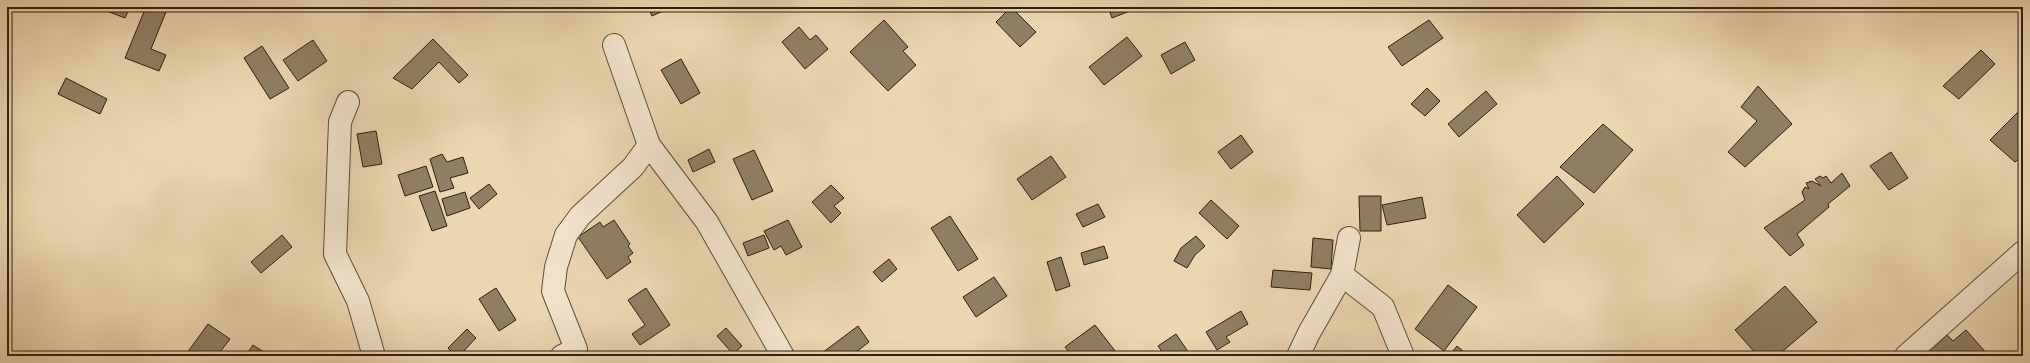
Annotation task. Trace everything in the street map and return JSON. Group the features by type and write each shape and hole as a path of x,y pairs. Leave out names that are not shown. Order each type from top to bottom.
{"street":[{"path":"614,45 649,144 707,222 783,356"},
{"path":"348,102 340,122 335,254 358,301 374,356"},
{"path":"562,356 576,349 553,291 556,267 566,235 580,216 633,167 649,144"},
{"path":"1298,356 1309,333 1342,275 1349,238"},
{"path":"1906,356 2023,252"},
{"path":"1342,275 1383,307 1403,356"}],"building":[{"path":"96,7 130,7 125,18"},
{"path":"146,7 168,7 151,49 166,55 159,71 125,58"},
{"path":"648,7 672,7 652,16"},
{"path":"1011,7 1036,32 1020,47 996,22"},
{"path":"1108,7 1140,7 1112,18"},
{"path":"884,20 908,47 903,51 916,65 888,91 850,52"},
{"path":"1429,20 1443,38 1402,66 1388,47"},
{"path":"799,27 810,40 816,35 828,49 805,69 782,42"},
{"path":"1127,37 1142,56 1104,85 1089,67"},
{"path":"433,39 468,75 459,83 439,62 412,89 393,78"},
{"path":"313,40 327,61 298,81 283,60"},
{"path":"1185,42 1195,60 1171,74 1161,55"},
{"path":"262,46 289,88 270,99 244,58"},
{"path":"1981,50 1995,64 1959,99 1943,86"},
{"path":"681,59 700,93 681,104 661,70"},
{"path":"66,78 107,99 100,114 58,94"},
{"path":"1758,86 1792,124 1745,167 1728,152 1757,121 1741,107"},
{"path":"1427,88 1440,101 1425,116 1411,104"},
{"path":"1486,91 1497,104 1459,137 1448,124"},
{"path":"2023,107 2023,156 2015,162 1990,140"},
{"path":"1603,124 1633,150 1594,193 1560,167"},
{"path":"376,131 382,164 363,167 357,134"},
{"path":"1241,135 1253,152 1231,169 1218,152"},
{"path":"709,149 715,162 693,172 688,160"},
{"path":"754,150 773,191 752,200 733,159"},
{"path":"1891,152 1908,178 1889,190 1870,166"},
{"path":"442,154 447,162 463,157 468,173 450,178 454,188 440,192 430,159"},
{"path":"1051,156 1066,177 1032,200 1017,179"},
{"path":"426,166 433,187 405,196 398,175"},
{"path":"1842,173 1850,186 1828,204 1829,207 1797,234 1804,245 1790,256 1764,228 1805,200 1802,192 1805,187 1809,189 1806,183 1812,181 1821,186 1815,179 1820,176 1823,178 1826,176 1831,183"},
{"path":"1557,176 1584,204 1544,243 1517,215"},
{"path":"489,184 497,194 479,209 470,198"},
{"path":"831,185 844,198 834,206 841,213 831,223 812,202"},
{"path":"435,191 447,226 432,231 419,196"},
{"path":"465,192 470,208 447,216 442,199"},
{"path":"1359,196 1381,196 1381,231 1360,231"},
{"path":"1422,197 1426,218 1387,225 1382,205"},
{"path":"1211,200 1239,226 1227,239 1199,213"},
{"path":"1098,204 1105,217 1083,227 1076,214"},
{"path":"950,216 978,259 958,271 931,228"},
{"path":"614,220 630,244 628,246 633,253 628,257 631,262 607,279 578,237 600,222 603,227"},
{"path":"788,220 802,247 786,255 781,246 774,250 764,231"},
{"path":"282,235 292,247 261,273 251,262"},
{"path":"764,235 769,248 748,256 743,243"},
{"path":"1196,236 1205,246 1195,255 1187,268 1174,261 1181,248"},
{"path":"1313,238 1333,240 1331,269 1311,267"},
{"path":"1104,246 1108,258 1084,265 1081,253"},
{"path":"1061,257 1070,286 1056,291 1047,262"},
{"path":"889,259 897,269 882,282 873,272"},
{"path":"1273,270 1312,273 1310,290 1271,287"},
{"path":"994,277 1007,296 976,317 963,297"},
{"path":"1448,285 1477,307 1444,351 1415,329"},
{"path":"1785,286 1817,322 1777,356 1758,356 1735,330"},
{"path":"496,288 516,320 499,331 479,299"},
{"path":"646,288 670,325 640,345 632,334 645,325 628,300"},
{"path":"1241,311 1248,324 1226,337 1230,342 1217,350 1206,332"},
{"path":"208,324 230,339 217,356 191,356 187,353"},
{"path":"1095,325 1119,356 1072,356 1065,347"},
{"path":"858,326 869,342 851,356 825,356 822,353"},
{"path":"726,328 742,346 733,354 717,336"},
{"path":"467,329 476,338 459,356 455,356 448,348"},
{"path":"1966,330 1989,356 1923,356 1947,335 1953,341"},
{"path":"1176,334 1191,356 1165,356 1158,346"},
{"path":"253,345 267,354 266,356 245,356"},
{"path":"1457,346 1469,356 1449,356"}]}
